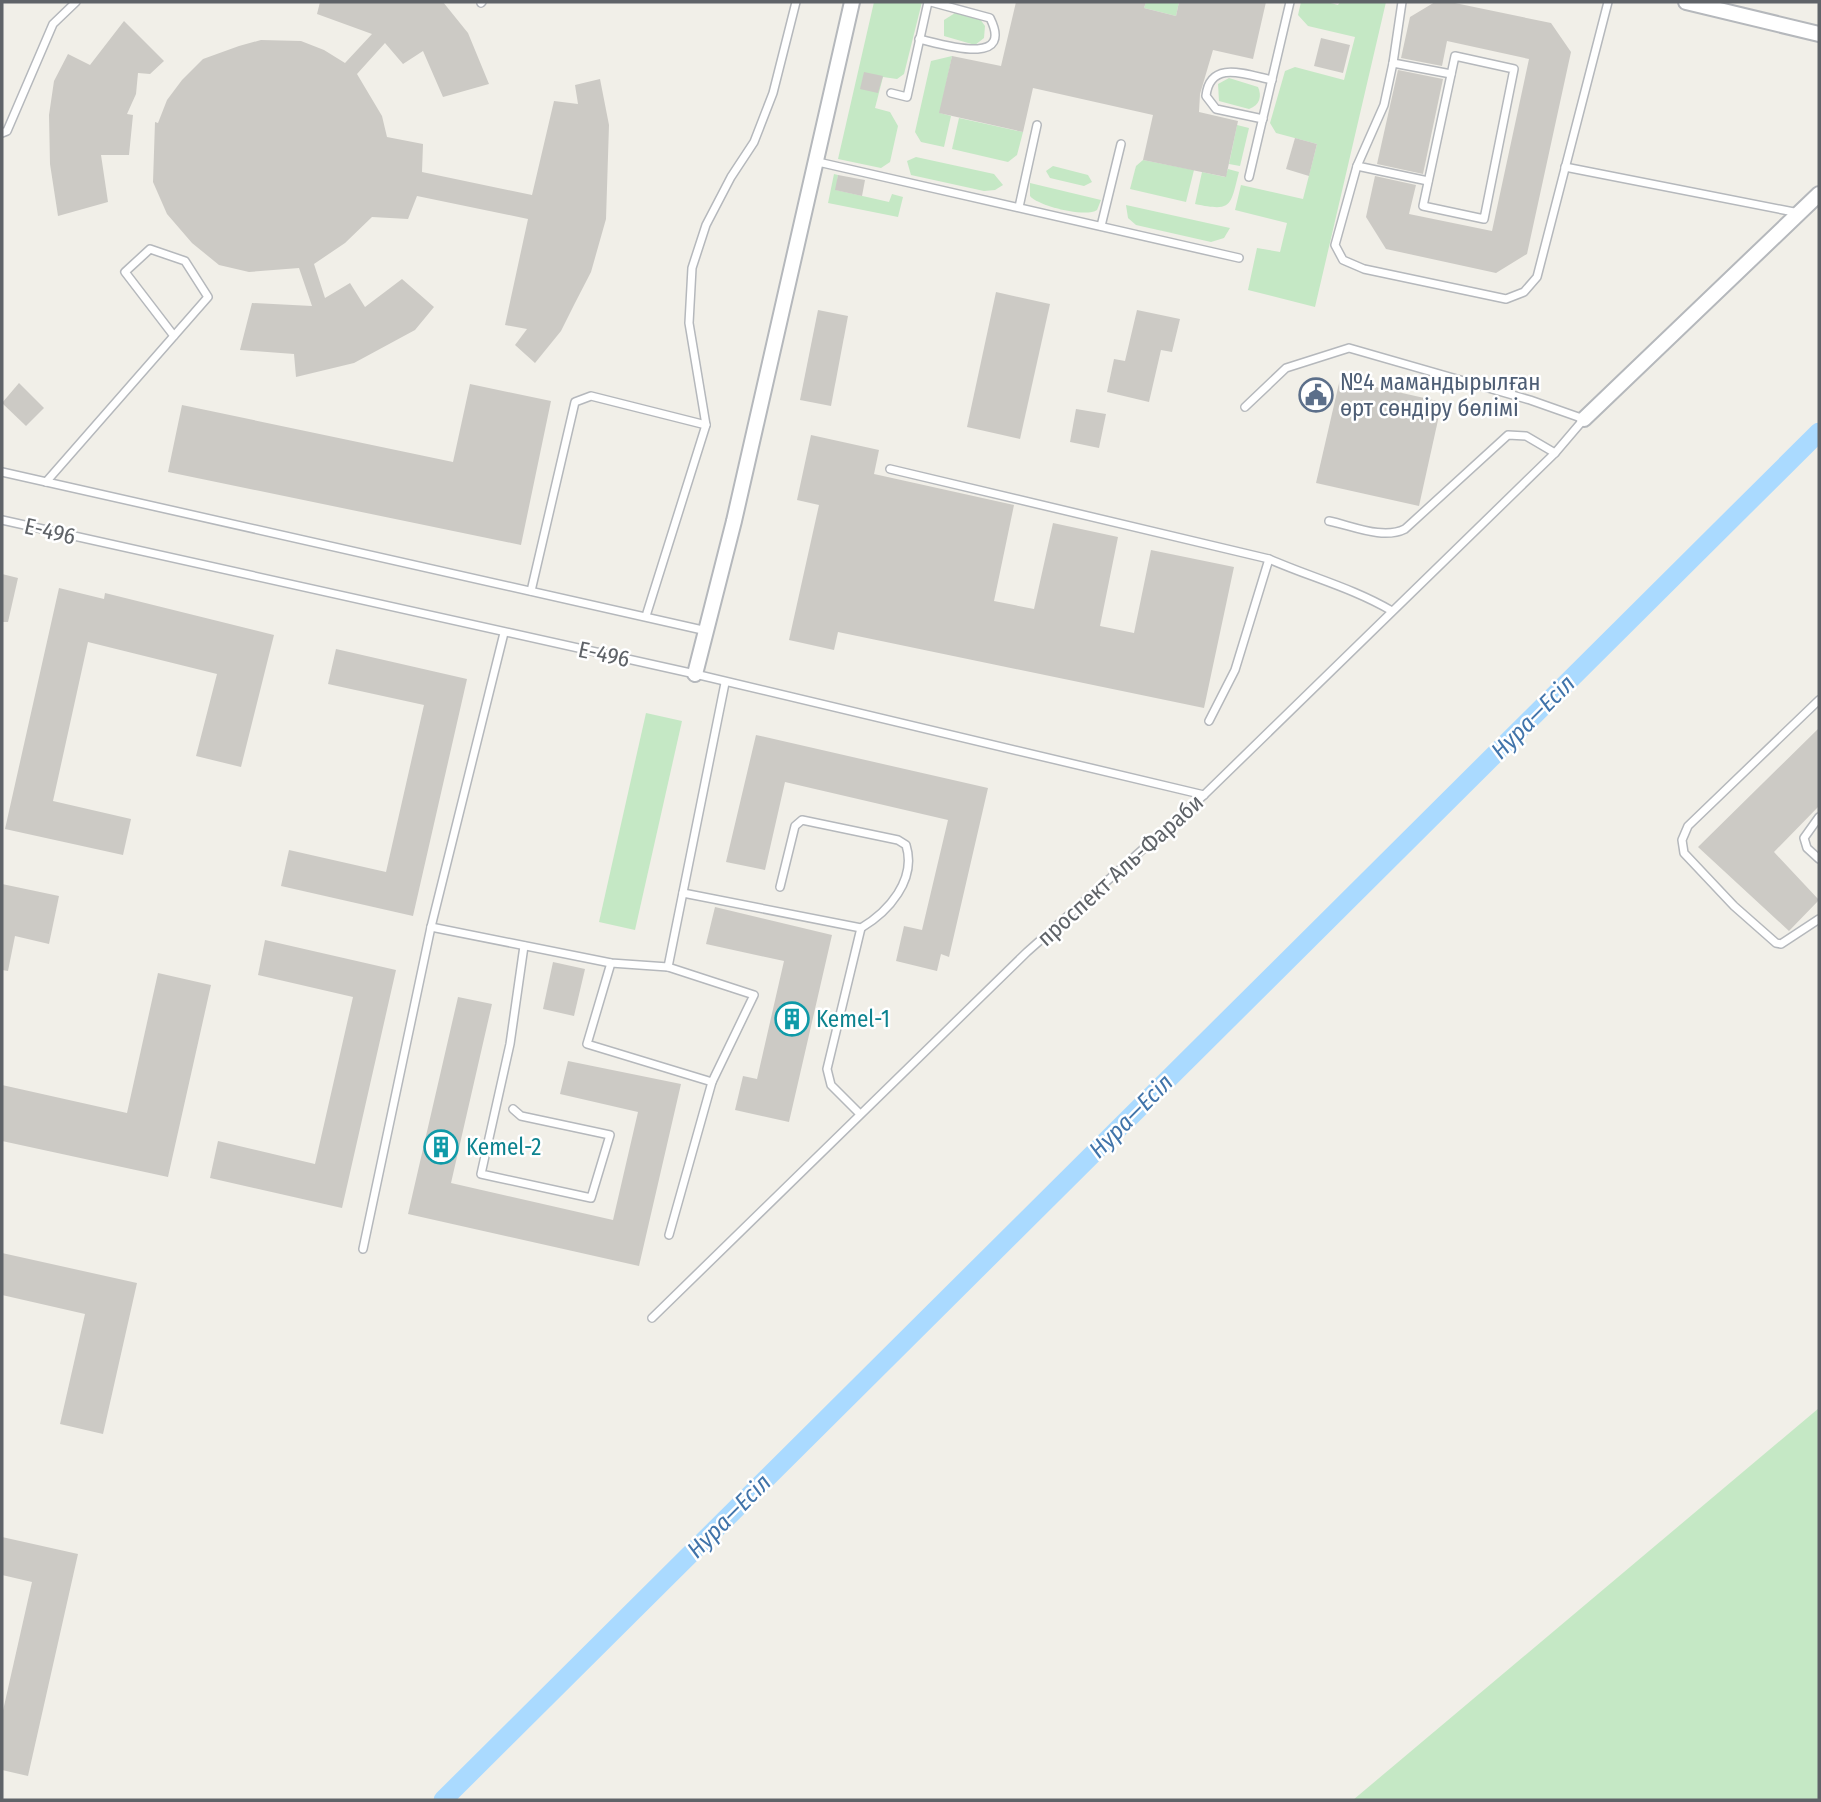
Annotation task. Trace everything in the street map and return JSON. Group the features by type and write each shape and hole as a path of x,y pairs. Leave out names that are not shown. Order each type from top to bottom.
{"street":[{"path":"695,674 818,162 852,2"},
{"path":"1686,2 1819,34"},
{"path":"1584,419 1819,194"}],"lane":[{"path":"2,134 7,131 53,24 76,2"},
{"path":"646,616 706,425 689,323 692,268 706,225 731,177 754,142 773,93 796,2"},
{"path":"891,93 907,97 919,39 929,2 990,18 995,36 989,47 979,52 919,39"},
{"path":"1250,177 1290,2"},
{"path":"1402,2 1384,105 1357,166 1335,245 1343,260 1364,269 1506,299 1524,292 1537,277 1608,2"},
{"path":"1455,56 1514,69 1483,219 1423,206 1451,74 1455,56"},
{"path":"1393,63 1451,74"},
{"path":"1263,119 1216,109 1206,96 1208,84 1216,75 1230,72 1272,80"},
{"path":"1019,208 1037,125"},
{"path":"1101,226 1121,144"},
{"path":"818,162 1239,258"},
{"path":"1357,166 1428,181"},
{"path":"1565,167 1800,213"},
{"path":"46,482 174,336 208,297 185,261 150,249 125,272 174,336"},
{"path":"1245,407 1286,368 1349,348 1531,400 1584,419"},
{"path":"531,591 575,402 591,396 706,425"},
{"name":"проспект Аль-Фараби","path":"652,1318 1027,951 1204,795 1555,453 1584,419"},
{"path":"1329,521 1384,534 1396,533 1405,529 1508,435 1527,436 1555,453"},
{"path":"890,469 1269,559 1299,573 1362,593 1392,611"},
{"path":"2,472 707,631"},
{"name":"E-496","path":"2,520 695,674 1204,795"},
{"path":"1209,721 1234,670 1269,559"},
{"path":"363,1249 431,927 504,633"},
{"path":"668,967 725,682"},
{"path":"1819,701 1688,825 1682,840 1684,853 1734,906 1776,943 1781,944 1819,919"},
{"path":"1819,817 1804,838 1807,848 1819,859"},
{"path":"683,893 861,928 882,916 901,890 909,853 906,845 898,840 802,820 795,826 780,887"},
{"path":"431,927 611,963 668,967 754,995 712,1082 669,1235"},
{"path":"859,1113 831,1085 827,1069 861,928"},
{"path":"513,1110 521,1116 610,1135 591,1198 481,1174 510,1044 524,946"},
{"path":"611,963 587,1044 712,1082"}],"green space":[{"path":"874,2 922,2 904,74 897,79 883,77 875,108 890,112 898,126 890,162 881,168 838,159"},
{"path":"1146,2 1179,2 1176,16 1144,8"},
{"path":"1301,2 1327,2 1338,5 1340,2 1386,2 1315,307 1248,290 1257,248 1280,252 1287,223 1235,210 1241,185 1303,199 1317,144 1276,133 1270,123 1285,71 1295,67 1344,80 1355,37 1308,26 1298,15"},
{"path":"955,13 980,19 985,26 984,38 975,45 944,36 944,20"},
{"path":"952,56 940,113 951,116 944,147 921,142 915,132 931,61"},
{"path":"1229,78 1258,87 1258,103 1249,109 1219,101 1218,84"},
{"path":"959,118 1023,132 1017,155 1008,162 952,149"},
{"path":"1237,125 1249,128 1240,166 1229,164"},
{"path":"916,157 994,174 1003,185 995,190 984,191 911,175 907,161"},
{"path":"1143,160 1194,170 1186,202 1130,189 1136,166"},
{"path":"1053,166 1088,175 1092,182 1084,186 1050,178 1046,171"},
{"path":"1228,169 1239,172 1228,204 1217,207 1195,204 1202,172 1225,177"},
{"path":"834,174 838,175 836,190 889,202 892,194 903,197 898,217 828,203"},
{"path":"1030,183 1101,200 1097,210 1091,212 1062,210 1042,204 1030,196"},
{"path":"1126,205 1230,228 1224,238 1211,242 1136,225 1128,218"},
{"path":"646,713 682,721 635,930 599,922"},
{"path":"1819,1408 1819,1800 1353,1800"}],"building":[{"path":"320,2 443,2 468,33 489,84 443,97 423,51 403,64 385,43 357,74 382,116 387,137 423,144 422,172 532,195 554,101 578,104 575,85 600,79 609,125 606,219 591,272 561,331 535,363 515,345 527,329 505,325 528,219 417,196 408,219 372,217 345,243 314,264 325,298 350,283 365,307 402,279 434,307 415,330 354,363 296,377 294,354 240,350 252,303 312,306 299,268 249,272 219,265 192,243 167,214 153,182 155,122 158,123 167,100 182,80 203,59 239,46 261,40 301,41 324,50 345,63 372,34 317,14"},
{"path":"1016,2 1146,2 1144,8 1176,16 1179,2 1266,2 1253,59 1213,50 1200,94 1199,112 1238,121 1226,177 1143,160 1153,115 1033,88 1023,132 939,113 952,56 1001,66"},
{"path":"1435,2 1450,2 1551,23 1571,52 1527,254 1496,273 1386,249 1366,217 1375,176 1416,185 1409,214 1492,231 1529,59 1447,41 1442,66 1401,58 1410,17"},
{"path":"124,21 164,61 150,74 138,73 136,94 127,114 133,115 129,155 101,155 108,202 58,216 50,164 49,115 54,81 68,54 90,65"},
{"path":"1321,38 1350,45 1343,73 1314,66"},
{"path":"1398,70 1443,79 1423,174 1377,164"},
{"path":"864,72 883,76 878,93 860,89"},
{"path":"1295,138 1317,144 1309,176 1286,169"},
{"path":"838,175 865,180 862,196 835,190"},
{"path":"996,292 1050,304 1020,439 967,427"},
{"path":"818,310 848,316 831,406 800,400"},
{"path":"1137,310 1180,319 1172,352 1161,350 1149,402 1107,392 1114,359 1125,361"},
{"path":"1340,379 1442,402 1419,506 1316,483"},
{"path":"19,383 44,408 26,426 2,403"},
{"path":"470,384 551,401 521,545 168,472 182,405 453,462"},
{"path":"1076,409 1106,414 1099,448 1070,442"},
{"path":"811,435 879,450 874,474 1014,505 994,601 1034,609 1053,523 1118,537 1100,626 1134,633 1151,550 1234,567 1204,708 838,632 834,650 789,640 819,505 797,500"},
{"path":"2,574 18,578 8,622 2,622"},
{"path":"59,588 104,599 105,593 274,635 241,767 196,756 217,674 88,642 53,801 131,819 123,855 5,829"},
{"path":"336,649 467,679 413,916 281,886 289,850 386,872 424,705 328,684"},
{"path":"1819,728 1819,806 1774,852 1819,900 1789,931 1698,847"},
{"path":"756,735 988,788 949,957 941,954 937,971 896,961 904,926 922,930 948,820 785,782 765,870 726,862"},
{"path":"2,884 59,896 49,944 15,936 8,971 2,970"},
{"name":"Kemel-1","path":"715,907 832,935 789,1122 735,1110 743,1076 757,1079 784,961 706,944"},
{"path":"265,940 396,970 342,1208 210,1178 218,1141 315,1164 353,997 258,975"},
{"path":"553,962 585,969 574,1016 543,1009"},
{"path":"158,973 211,985 168,1177 2,1141 2,1085 127,1113"},
{"name":"Kemel-2","path":"458,997 492,1004 451,1183 613,1220 638,1112 560,1094 568,1061 681,1084 639,1266 408,1214"},
{"path":"2,1253 137,1283 103,1434 60,1424 85,1314 2,1295"},
{"path":"2,1537 78,1554 28,1776 2,1770 2,1715 32,1582 2,1575"}],"waterway":[{"name":"Нура—Есіл","path":"443,1800 1819,432"}],"place":[{"name":"№4 мамандырылған өрт сөндіру бөлімі","path":"1316,395"},
{"name":"Kemel-1","path":"792,1019"},
{"name":"Kemel-2","path":"441,1147"}]}
